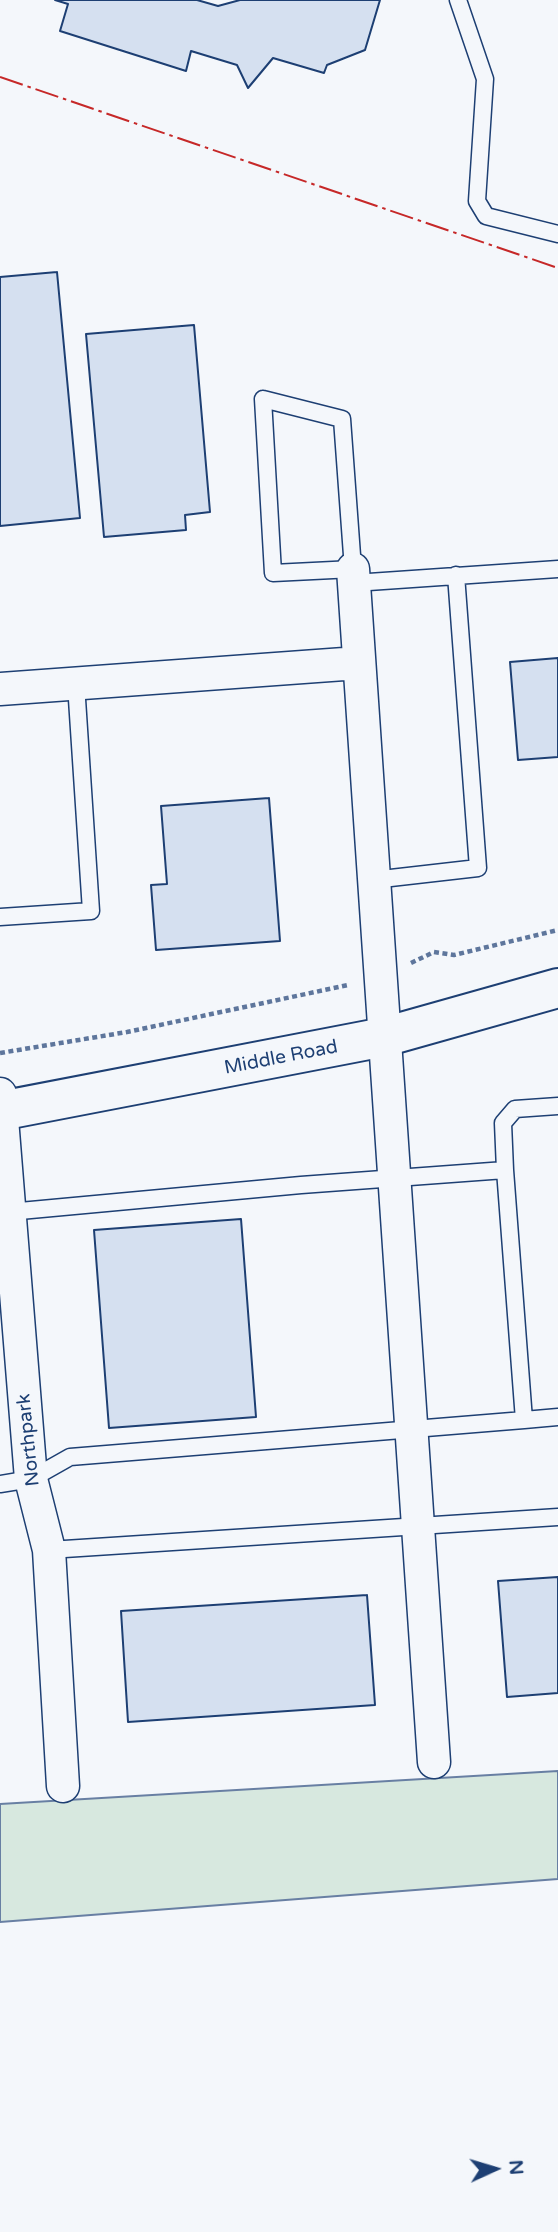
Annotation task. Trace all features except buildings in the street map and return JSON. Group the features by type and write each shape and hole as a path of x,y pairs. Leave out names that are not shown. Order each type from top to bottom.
{"street":[{"path":"353,576 435,1762"},
{"path":"0,689 358,663"},
{"name":"Middle Road","path":"0,1105 384,1037 558,988"},
{"name":"Northpark","path":"0,1105 9,1212 7,1273 31,1479 49,1550 63,1786"}],"lane":[{"path":"458,0 485,79 477,201 485,216 558,234"},
{"path":"353,576 342,419 263,399 273,573 353,576 456,575 558,569"},
{"path":"373,880 478,868 456,575"},
{"path":"0,916 91,911 76,684"},
{"path":"524,1419 503,1123 515,1109 558,1106"},
{"path":"9,1212 505,1170"},
{"path":"0,1484 31,1479 70,1457 558,1417"},
{"path":"49,1550 558,1517"}],"path":[{"path":"0,1053 127,1032 305,992 380,979 434,952 454,955 558,930"}],"shaded area":[{"path":"558,1771 558,1879 0,1922 0,1804"}],"power":[{"path":"0,77 558,268"}]}
